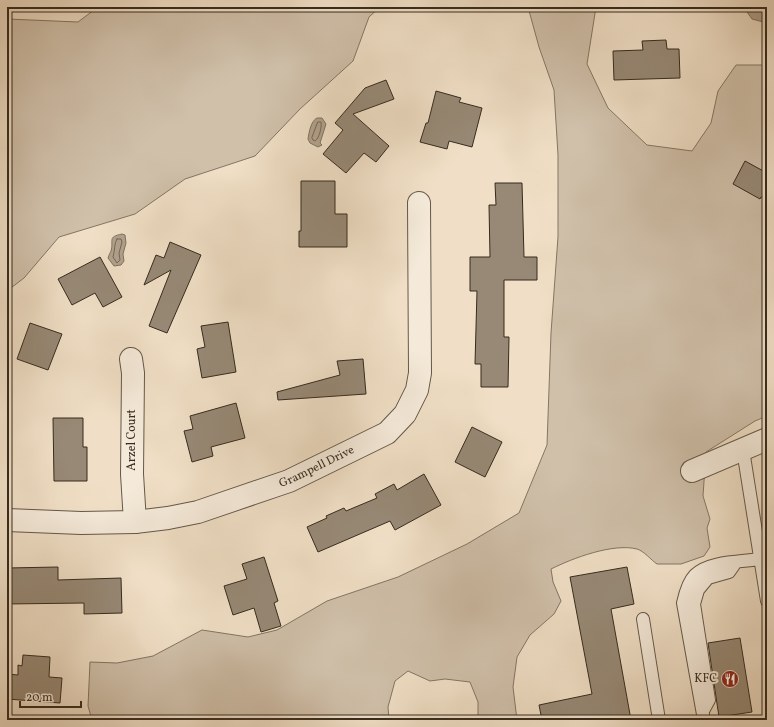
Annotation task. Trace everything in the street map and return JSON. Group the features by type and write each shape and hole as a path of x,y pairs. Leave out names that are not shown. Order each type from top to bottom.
{"street":[{"name":"Grampell Drive","path":"7,520 81,523 135,522 168,518 198,512 289,481 387,433 405,414 417,390 420,373 419,203"},
{"name":"Arzel Court","path":"131,359 133,373 132,474 135,522"},
{"path":"692,471 767,439"}],"lane":[{"path":"743,450 767,602"},
{"path":"703,716 683,603 685,591 694,575 706,567 760,559"},
{"path":"643,618 659,720"}],"shaded area":[{"path":"98,7 380,7 369,17 353,61 300,109 255,156 185,179 135,214 59,237 24,278 7,291 7,19 78,22"},
{"path":"528,7 596,7 587,64 608,108 647,145 692,151 711,123 718,91 736,65 767,65 767,416 755,421 706,452 703,496 710,519 707,528 710,547 704,556 681,564 657,564 637,549 617,548 582,556 551,569 553,582 561,601 554,614 530,635 517,657 513,687 517,720 478,720 478,702 470,682 445,679 430,681 408,671 395,681 388,707 389,720 92,720 88,706 90,662 117,663 153,656 202,630 248,637 277,630 327,601 398,577 467,544 519,513 547,445 551,333 558,237 558,155 554,90 539,47"}],"water":[{"path":"746,7 767,7 767,23 752,19 747,12"},
{"path":"317,118 322,118 326,124 320,143 322,145 318,147 310,143 308,139 312,124"},
{"path":"122,234 125,235 126,243 123,254 124,261 121,265 114,266 108,258 112,247 112,240 114,236"}],"building":[{"path":"666,40 667,49 679,49 680,78 614,80 613,51 643,50 642,41"},
{"path":"386,80 394,99 353,114 389,146 376,162 364,153 346,173 323,154 343,130 335,123 365,88"},
{"path":"436,91 461,98 459,102 482,108 472,147 449,141 447,149 420,142 426,123 428,123"},
{"path":"745,161 767,173 767,200 761,197 760,199 733,184"},
{"path":"301,181 335,181 335,214 347,214 347,247 299,247 299,231 301,231"},
{"path":"495,183 522,183 524,257 537,257 537,280 504,280 504,337 509,337 508,387 481,387 481,364 475,364 477,291 470,291 470,257 490,257 489,205 496,205"},
{"path":"170,242 201,255 167,333 149,326 171,270 144,285 156,255 164,258"},
{"path":"100,257 122,297 103,307 95,293 72,305 58,279"},
{"path":"228,322 236,372 202,378 197,349 205,347 201,326"},
{"path":"30,323 62,334 48,370 17,359"},
{"path":"363,359 366,394 278,400 277,392 340,375 337,361"},
{"path":"236,403 245,438 211,447 213,456 192,462 184,431 193,429 190,416"},
{"path":"53,418 83,418 83,447 87,447 87,481 54,481"},
{"path":"472,427 502,442 485,477 455,462"},
{"path":"424,474 441,505 395,530 390,521 318,552 307,527 344,508 346,511 377,498 375,494 394,484 397,490"},
{"path":"264,557 278,601 274,603 281,626 261,632 254,608 233,615 224,586 247,579 242,564"},
{"path":"58,567 58,580 121,578 122,613 84,614 84,603 7,604 7,568"},
{"path":"627,567 634,604 611,609 631,720 542,720 539,705 592,694 570,577"},
{"path":"740,638 752,712 719,717 708,643"},
{"path":"23,655 50,657 49,677 62,678 60,703 7,699 7,674 18,675 18,665 22,666"}],"place":[{"name":"KFC","path":"730,679"}]}
